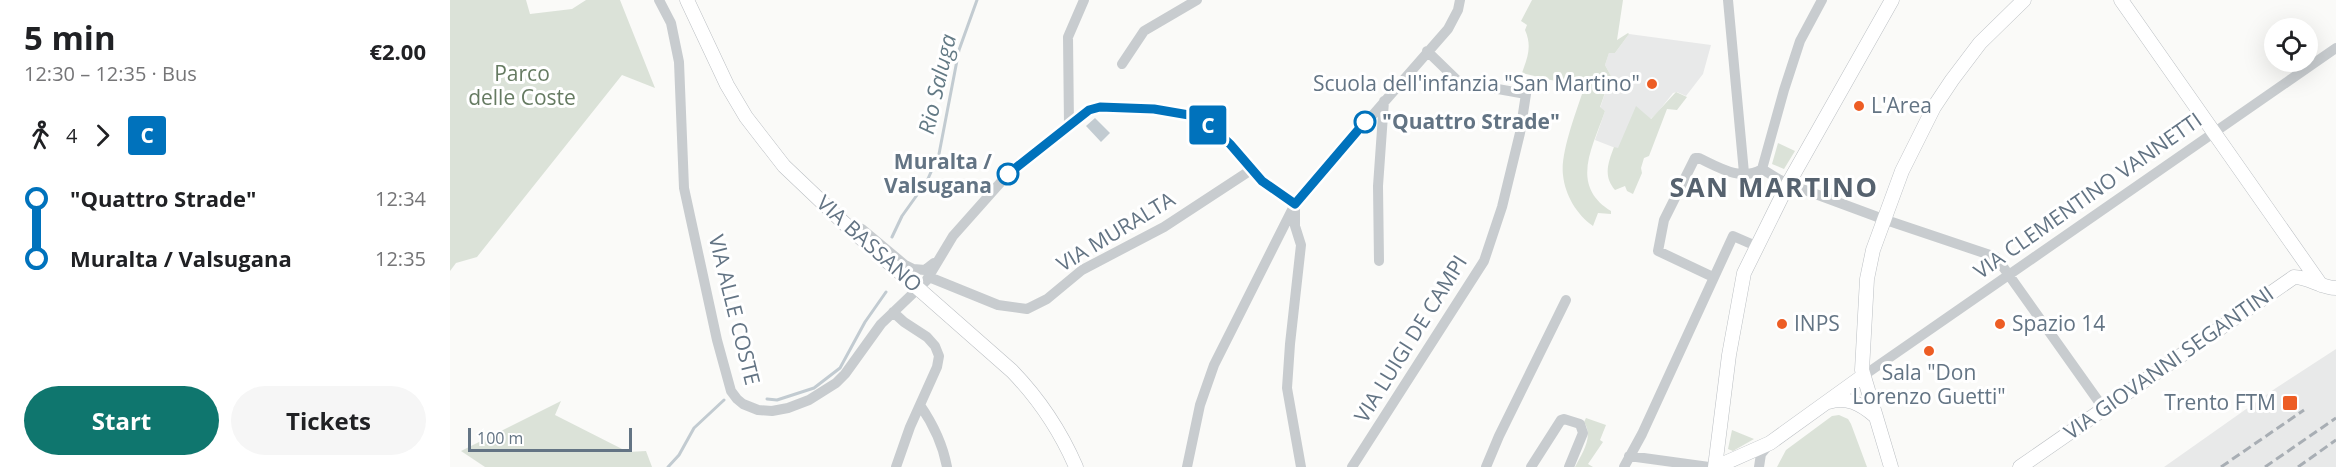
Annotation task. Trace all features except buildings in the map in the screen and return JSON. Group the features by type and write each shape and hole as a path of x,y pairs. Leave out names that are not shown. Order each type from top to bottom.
{"main road":[{"name":"VIA BASSANO","path":"687,0 727,85 746,117 784,166 845,224 1012,371 1034,394 1064,439 1076,467"},
{"path":"1715,467 1729,355 1741,286 1756,246 1788,184 1892,0"},
{"path":"1891,467 1863,376 1867,279 1873,250 1908,157 1947,87 1980,43 2024,0"},
{"path":"2121,0 2329,287"},
{"name":"VIA GIOVANNI SEGANTINI","path":"2020,467 2294,277 2329,287"},
{"path":"1715,467 1770,443 1863,376"},
{"path":"1819,407 1831,401 1848,400 1864,407 1875,416"}],"street":[{"name":"VIA ALLE COSTE","path":"659,0 671,23 679,62 684,188 717,340 731,391 736,399 749,407 772,411 798,404 824,392 845,374 876,330 919,289"},
{"path":"1069,125 1068,37 1084,0"},
{"path":"1122,64 1144,31 1197,0"},
{"path":"1187,467 1200,405 1214,364 1295,204 1448,29 1458,10 1460,0"},
{"path":"1728,0 1744,173"},
{"path":"1713,277 1658,251 1664,219 1695,158 1725,171 1754,173 1762,169 1800,41 1822,0"},
{"name":"VIA CLEMENTINO VANNETTI","path":"1863,376 2336,48"},
{"name":"VIA LUIGI DE CAMPI","path":"1352,467 1484,261 1502,207 1520,133 1526,94 1459,82 1427,51"},
{"path":"1379,261 1378,186 1384,101"},
{"path":"845,224 862,228 905,265 923,270 930,268 953,236 1018,164 1089,110 1100,107 1177,112 1189,115 1212,127 1262,181 1295,204"},
{"path":"1762,169 1788,184 1849,207 1996,257 2104,409"},
{"name":"VIA MURALTA","path":"929,277 998,305 1027,309 1047,299 1082,270 1164,227 1251,170"},
{"path":"1295,204 1295,226 1301,244 1287,388 1301,467"},
{"path":"1709,467 1625,464 1642,434 1733,236 1756,246"},
{"path":"919,289 929,277 941,253"},
{"path":"1486,467 1566,300"},
{"path":"893,312 927,337 935,346 939,356 937,367 896,467"},
{"path":"920,405 931,422 945,454 947,467"},
{"path":"1531,467 1561,420 1564,419 1580,424 1583,433 1569,467"},
{"path":"1759,467 1761,454 1770,443"}],"shaded area":[{"name":"Scuola dell'infanzia \"San Martino\"","path":"1629,34 1711,45 1703,74 1686,96 1677,92 1673,93 1658,112 1618,149 1595,140 1605,111 1600,108 1611,76 1605,65 1609,53 1615,53"},
{"path":"1095,118 1110,133 1101,142 1086,126"},
{"path":"2336,349 2336,467 2164,467 2276,388"}],"green space":[{"name":"Parco delle Coste","path":"450,0 526,0 530,14 572,9 586,0 620,0 655,88 622,75 477,257 456,263 450,271"},
{"path":"1532,0 1623,0 1617,40 1629,34 1615,53 1609,53 1605,65 1611,76 1600,107 1605,111 1591,152 1587,177 1598,201 1611,211 1611,214 1598,213 1593,226 1573,204 1566,190 1563,175 1566,144 1584,88 1522,73 1529,46 1525,30 1527,25 1521,21"},
{"path":"1676,92 1687,97 1677,110 1667,109 1649,156 1644,158 1642,173 1633,194 1627,191 1625,186 1615,190 1609,180 1609,164 1614,147 1618,148 1636,106 1651,119"},
{"path":"1778,143 1795,151 1784,169 1772,164"},
{"path":"561,401 555,415 628,452 646,451 652,467 485,467 461,451"},
{"path":"1839,415 1848,419 1851,424 1867,467 1777,467 1786,450 1832,416"},
{"path":"1586,418 1606,425 1600,440 1603,442 1588,464 1593,467 1575,467 1584,451 1587,439 1588,433 1584,422"},
{"path":"1732,430 1754,439 1733,451 1728,449"}],"waterway":[{"name":"Rio Saluga","path":"892,237 902,216 927,181 939,154 959,50 977,0"},
{"name":"Rio Saluga","path":"767,399 777,400 814,388 840,368 865,322 886,292"},
{"name":"Rio Saluga","path":"668,467 679,455 694,428 724,400"}],"railway":[{"path":"2221,467 2304,410"},
{"path":"2265,467 2336,418"},
{"path":"2298,467 2336,440"}],"bus line":[{"name":"C","path":"1008,174 1089,110 1100,107 1154,109 1189,115 1212,127 1262,181 1295,204 1365,122"}],"place":[{"name":"Scuola dell'infanzia \"San Martino\"","path":"1652,84"},
{"name":"L'Area","path":"1859,106"},
{"name":"\"Quattro Strade\"","path":"1365,122"},
{"name":"Muralta / Valsugana","path":"1008,174"},
{"name":"INPS","path":"1782,324"},
{"name":"Spazio 14","path":"2000,324"},
{"name":"Sala \"Don Lorenzo Guetti\"","path":"1929,351"},
{"name":"Trento FTM","path":"2290,403"}],"district":[{"name":"SAN MARTINO","path":"1774,188"}]}
